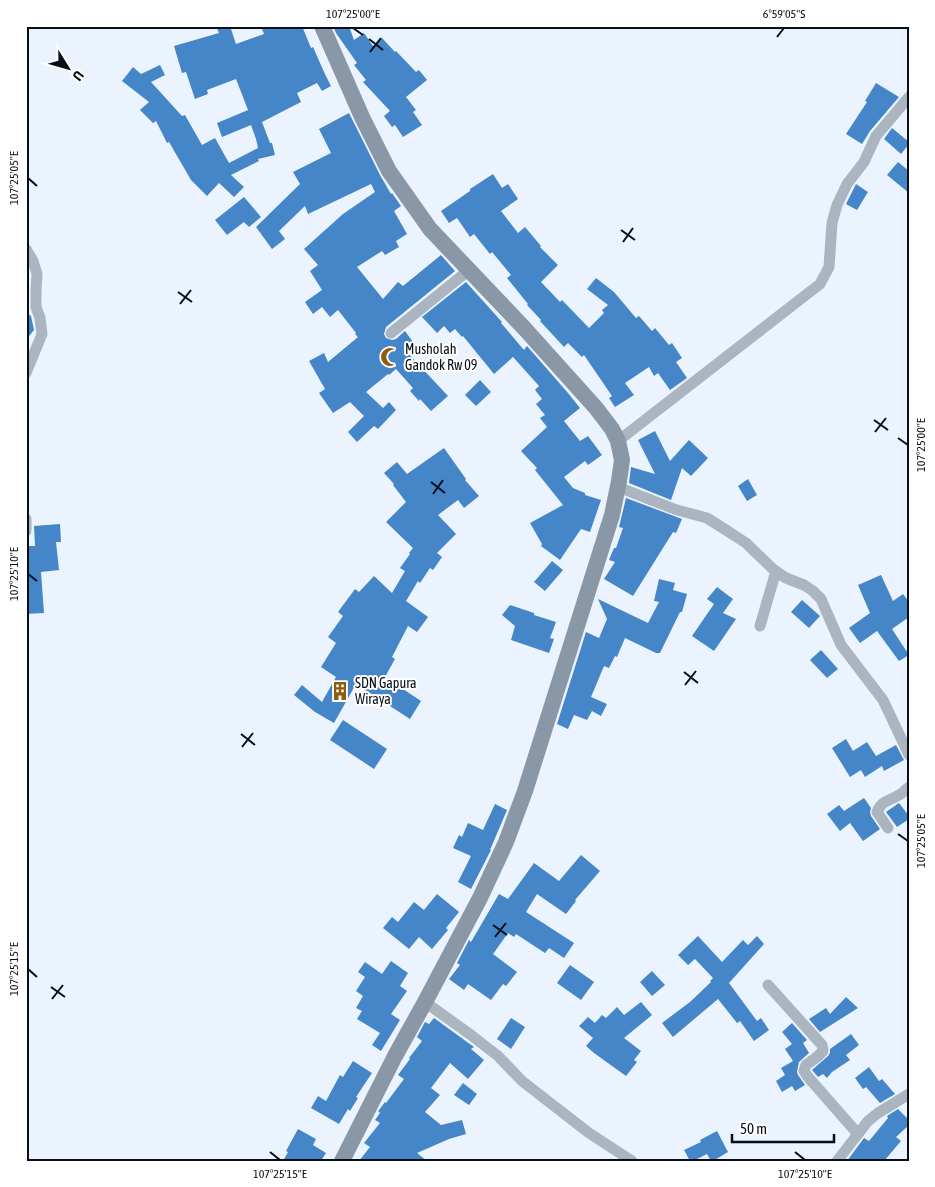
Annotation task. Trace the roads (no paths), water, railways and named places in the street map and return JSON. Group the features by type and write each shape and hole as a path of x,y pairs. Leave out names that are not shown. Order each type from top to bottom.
{"main road":[{"path":"322,26 362,117 389,170 430,229 525,328 596,408 612,429 618,441 622,460 612,515 590,590 525,791 506,842 484,890 426,1002 395,1056 342,1161"}],"street":[{"path":"618,441 820,284 828,267 832,223 837,205 847,184 864,162 876,136 909,96"},
{"path":"26,249 33,261 37,274 36,307 40,318 42,334 26,372"},
{"path":"391,334 470,270"},
{"path":"618,488 677,510 707,518 746,543 786,578 804,585 813,591 821,599 850,658 883,700 909,756"},
{"path":"26,519 26,531"},
{"path":"760,626 776,571"},
{"path":"888,828 877,812 879,808 883,803 900,795 909,787"},
{"path":"768,985 822,1045 823,1051 806,1065 804,1071 858,1134"},
{"path":"426,1002 498,1056 522,1081 589,1133 632,1161"},
{"path":"837,1161 868,1122 878,1113 909,1094"}],"place":[{"name":"Musholah Gandok Rw 09","path":"390,357"},
{"name":"SDN Gapura Wiraya","path":"340,691"}]}
